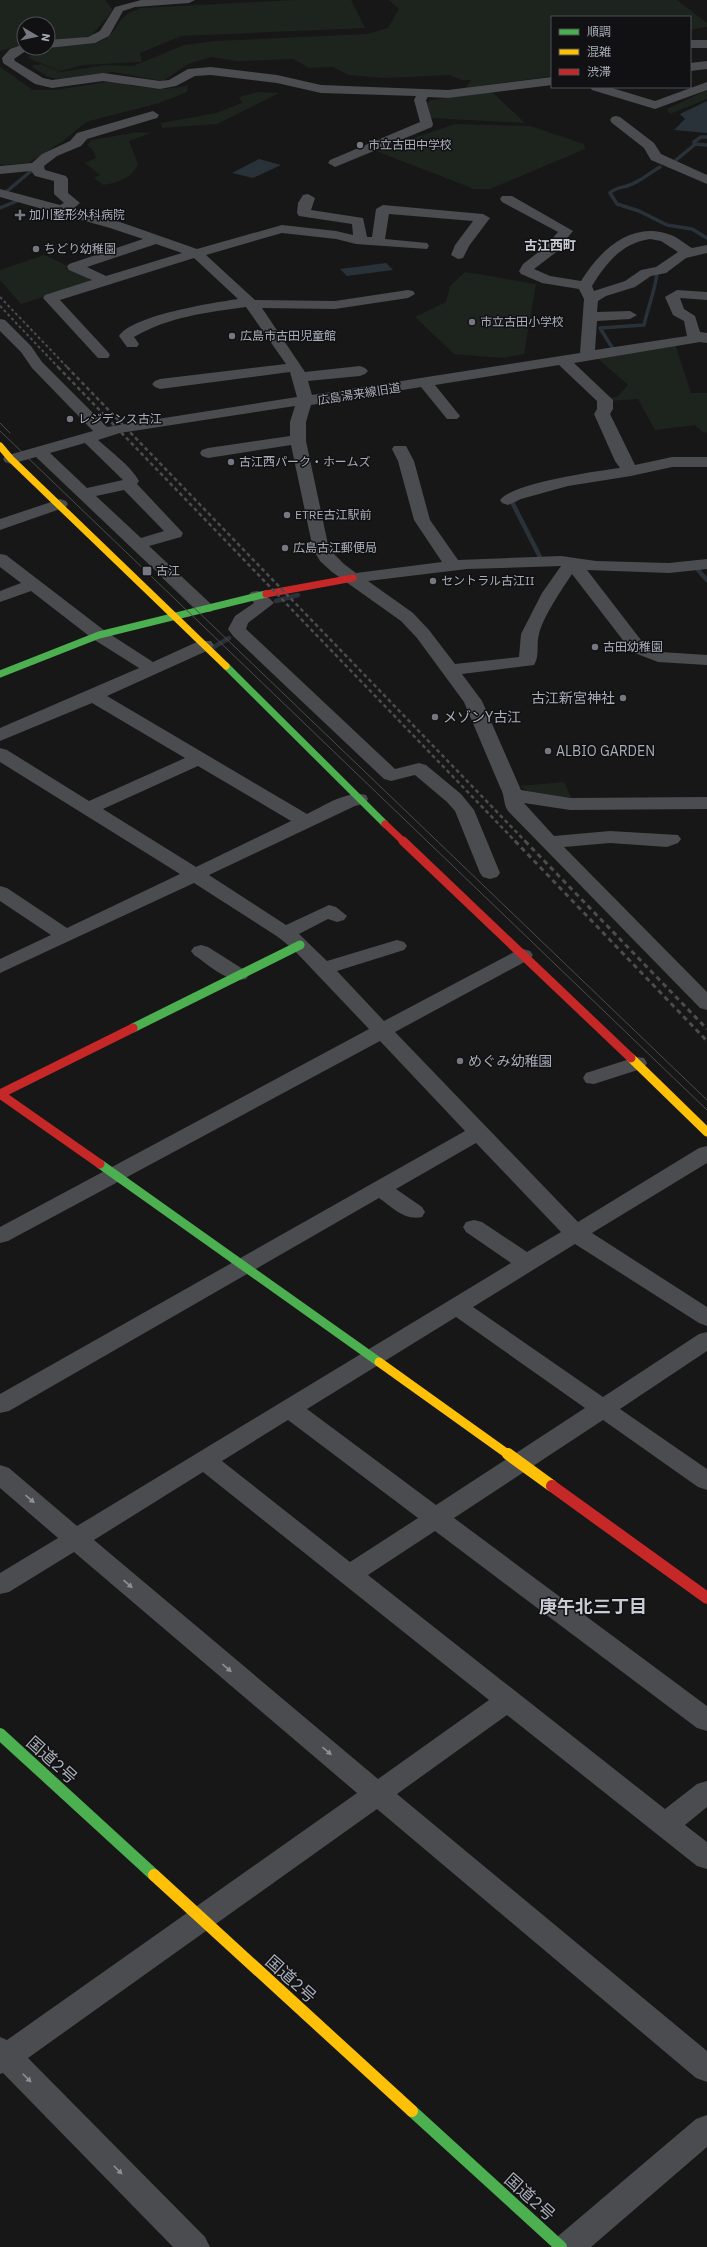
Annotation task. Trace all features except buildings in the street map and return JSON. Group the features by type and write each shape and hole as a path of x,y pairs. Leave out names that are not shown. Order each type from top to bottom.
{"main road":[{"path":"0,446 6,461 60,504 205,645 359,799 532,962 707,1132"},
{"path":"0,674 99,635 258,596 353,578"},
{"path":"292,939 239,975 0,1094 373,1357 707,1598"},
{"name":"国道2号","path":"0,1734 561,2247"}],"street":[{"path":"56,43 91,40 105,32 119,9 134,4 189,0"},
{"path":"691,44 707,44"},
{"path":"16,52 8,58 9,63 39,81 52,84 102,77 119,78 142,84 160,85 172,83 192,72 211,71 277,79 321,89 448,94 551,81"},
{"path":"691,67 707,64"},
{"path":"600,88 655,105 707,86"},
{"path":"614,92 626,88"},
{"path":"335,163 427,124 420,100 424,93"},
{"path":"0,170 36,167 58,150 76,143 77,139 82,136 153,115"},
{"path":"616,120 649,146 656,157 707,180"},
{"path":"36,167 40,173 61,179 62,194 73,203 62,210"},
{"name":"広島湯来線旧道","path":"0,193 157,239 196,253 250,303 298,371 305,396 304,401 705,338"},
{"path":"308,198 305,203 304,213 358,221 361,240"},
{"path":"507,200 566,231 550,250 528,267 526,271 547,280 588,292 601,293 630,284 646,273 661,270 676,258 707,249"},
{"path":"378,242 383,209 483,218 462,245 458,255"},
{"path":"103,355 50,298 103,280 252,236 282,229 361,240 422,246"},
{"path":"587,356 590,317 588,292 593,271 616,245 623,241 647,236 663,237 690,253"},
{"path":"103,280 74,267 157,239"},
{"path":"132,344 126,336 136,329 183,314 250,303 335,305 408,294"},
{"path":"705,338 693,334 693,325 688,316 678,312 672,297 678,294 707,296"},
{"path":"590,317 630,315"},
{"path":"0,323 26,349 37,365 95,435 117,467 122,469 128,475 131,481 128,484"},
{"path":"562,360 605,400 602,414 623,462 631,471"},
{"path":"160,384 298,371 314,377 360,371"},
{"path":"426,383 452,416"},
{"path":"6,461 95,435 174,419 304,401 298,422 298,439 321,549 326,557 407,617 473,701 509,787 514,794 515,806 548,842 705,999"},
{"path":"208,453 298,439"},
{"path":"400,449 406,461 422,520 453,565"},
{"path":"40,452 205,608"},
{"path":"508,500 515,496 566,481 631,471 672,462 707,462"},
{"path":"85,493 128,484"},
{"path":"128,484 175,533 138,544"},
{"path":"0,525 60,504"},
{"path":"0,559 99,635 152,669"},
{"path":"353,578 453,565 575,563 669,568 707,564"},
{"path":"450,670 528,661 530,634 551,593 575,563"},
{"path":"575,563 578,570 638,648 658,657 707,660"},
{"path":"0,597 33,585"},
{"path":"258,596 265,603 241,620 237,629 239,632 391,775 419,769 454,798 464,810 490,873"},
{"path":"0,735 93,696 205,645"},
{"path":"93,696 306,822"},
{"path":"0,754 195,875 292,939 383,1031 575,1233 707,1318"},
{"path":"88,809 198,759"},
{"path":"514,794 528,799 570,804 707,803"},
{"path":"0,967 306,822 359,799"},
{"path":"548,842 610,837 667,841 671,839"},
{"path":"0,892 66,936"},
{"path":"292,939 329,911 337,916"},
{"path":"323,969 398,946"},
{"path":"201,952 239,975"},
{"path":"0,1236 523,955"},
{"path":"594,1078 636,1064"},
{"path":"0,1405 479,1132"},
{"path":"0,1585 707,1153"},
{"path":"380,1188 414,1212"},
{"path":"474,1227 527,1263"},
{"path":"456,1306 707,1481"},
{"path":"349,1575 707,1340"},
{"path":"289,1408 707,1721"},
{"path":"204,1460 707,1858"},
{"path":"0,1474 218,1661 707,2069"},
{"path":"194,2247 2,2056 201,1917 232,1898 507,1701"},
{"path":"664,1825 707,1792"},
{"path":"568,2247 707,2128"}],"shaded area":[{"path":"0,0 105,0 113,10 92,35 75,40 56,41 56,16 16,16 16,46 0,51"},
{"path":"295,0 351,0 365,28 181,36 140,53 142,61 139,62 83,65 60,71 28,58 30,56 56,56 56,46 90,44 103,40 112,33 123,17 140,8"},
{"path":"389,0 677,0 707,23 707,27 691,30 691,16 551,16 551,76 466,88 471,80 462,80 449,75 384,78 349,75 333,67 309,68 293,59 237,61 211,57 188,64 163,81 113,72 58,79 48,77 31,66 41,64 61,72 106,65 133,66 184,45 216,41 367,34 388,28 399,9"},
{"path":"0,67 33,90 55,90 113,81 133,86 164,89 188,86 187,92 159,103 86,122 62,142 28,163 3,165 0,164"},
{"path":"707,90 707,99 670,114 667,109"},
{"path":"258,92 279,93 217,124 162,128 161,123 216,113 242,103 239,97"},
{"path":"492,92 525,123 431,118 427,103 431,100"},
{"path":"707,101 707,133 674,130 685,119 680,114"},
{"path":"455,124 530,126 584,144 585,149 490,189 474,189 376,151"},
{"path":"138,132 151,133 129,141 138,164 132,173 124,179 103,185 94,178 100,175 85,163 96,158 93,150 87,145 92,140"},
{"path":"259,159 281,165 253,178 232,173"},
{"path":"44,255 68,266 65,268 90,278 90,282 21,304 0,280 0,270"},
{"path":"386,263 393,270 347,276 340,269"},
{"path":"465,272 536,284 524,354 503,358 454,354 415,317 446,302 450,286"},
{"path":"675,344 691,393 707,393 707,432 704,433 695,425 655,430 638,399 609,401 607,398 617,397 628,385 596,357"},
{"path":"564,782 572,799 528,791 520,786"}],"waterway":[{"path":"694,144 694,142 701,137 707,137"},
{"path":"694,144 707,145"},
{"path":"676,160 693,146"},
{"path":"660,167 637,182 616,189 610,193 617,204 639,211 667,225 692,229 707,238"},
{"path":"6,192 31,171"},
{"path":"0,208 17,201"},
{"path":"613,349 600,328 644,325 655,286 657,273"},
{"path":"516,499 512,502 541,559"},
{"path":"698,570 707,580"},
{"path":"276,601 298,595"},
{"path":"214,647 229,638"}],"tram line":[{"path":"0,423 10,433"},
{"path":"0,431 707,1110"},
{"path":"163,578 707,1100"}],"railway":[{"path":"0,297 68,368"},
{"path":"0,306 59,368"},
{"path":"58,367 516,842"},
{"path":"67,367 526,842"},
{"path":"515,841 707,1041"},
{"path":"525,841 707,1029"}],"traffic: fast":[{"path":"0,674 99,635 266,594"},
{"path":"226,666 385,824"},
{"path":"133,1028 300,945"},
{"path":"100,1164 379,1362"},
{"path":"0,1734 154,1875"},
{"path":"412,2111 561,2247"}],"traffic: slow":[{"path":"0,446 11,459 226,666"},
{"path":"631,1058 707,1132"},
{"path":"379,1362 552,1486"},
{"path":"154,1875 412,2111"}],"traffic: jam":[{"path":"266,594 353,578"},
{"path":"385,824 631,1058"},
{"path":"100,1164 0,1094 133,1028"},
{"path":"552,1486 707,1598"}],"place":[{"name":"市立古田中学校","path":"360,145"},
{"name":"加川整形外科病院","path":"20,215"},
{"name":"ちどり幼稚園","path":"36,249"},
{"name":"市立古田小学校","path":"472,322"},
{"name":"広島市古田児童館","path":"232,336"},
{"name":"レジデンス古江","path":"70,419"},
{"name":"古江西パーク・ホームズ","path":"231,462"},
{"name":"ETRE古江駅前","path":"287,515"},
{"name":"広島古江郵便局","path":"285,548"},
{"name":"古江","path":"147,571"},
{"name":"セントラル古江II","path":"433,581"},
{"name":"古田幼稚園","path":"595,647"},
{"name":"古江新宮神社","path":"623,698"},
{"name":"メゾンY古江","path":"435,717"},
{"name":"ALBIO GARDEN","path":"548,751"},
{"name":"めぐみ幼稚園","path":"460,1061"}],"district":[{"name":"古江西町","path":"550,245"},
{"name":"庚午北三丁目","path":"593,1607"}]}
